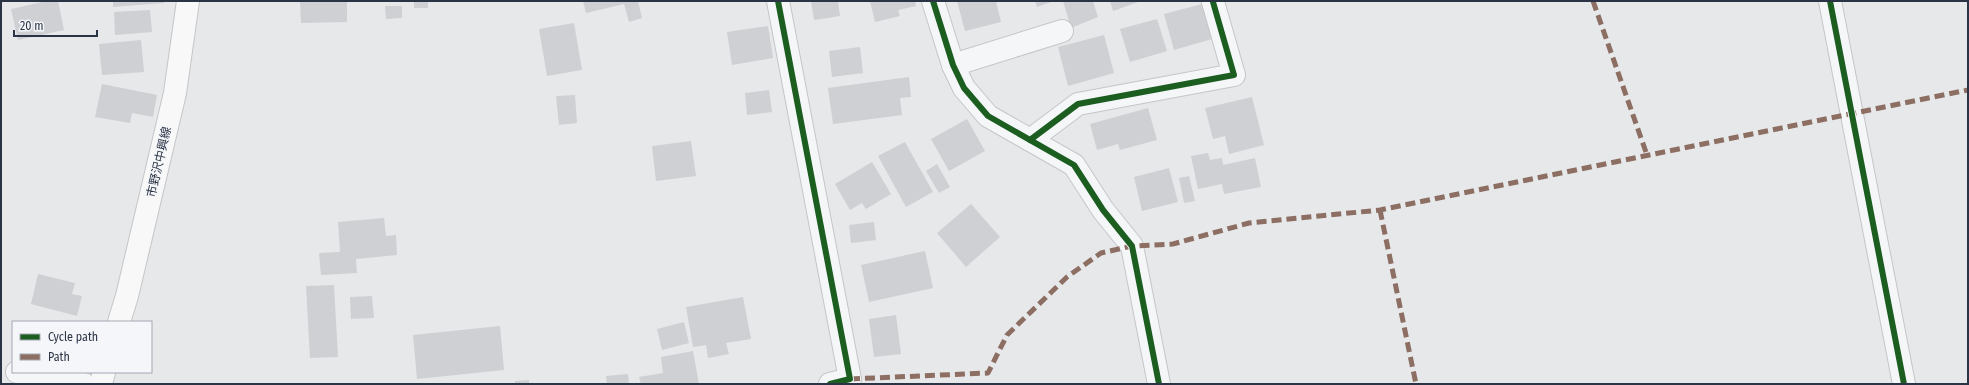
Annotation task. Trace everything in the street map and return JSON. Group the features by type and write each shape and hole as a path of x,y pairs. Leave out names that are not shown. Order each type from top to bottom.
{"main road":[{"name":"市野沢中興線","path":"119,321 127,296 175,93 188,1"},
{"path":"101,384 104,373"}],"street":[{"path":"778,1 850,378 830,384"},
{"path":"933,1 953,65 964,88 988,116 1074,165 1103,210 1132,246 1159,384"},
{"path":"1830,1 1904,384"},
{"path":"1030,140 1078,104 1234,75 1213,2"},
{"path":"953,65 1062,31"},
{"path":"1,369 12,371"},
{"path":"23,373 84,384"}],"building":[{"path":"47,1 58,1 64,30 18,40 11,9"},
{"path":"113,1 164,1 164,3 113,7"},
{"path":"300,1 347,1 347,22 301,23"},
{"path":"414,1 428,1 428,8 414,8"},
{"path":"583,1 638,1 642,18 629,22 624,4 586,13"},
{"path":"811,1 838,1 840,16 814,20"},
{"path":"870,1 915,1 916,6 898,10 900,16 875,22"},
{"path":"957,1 996,1 1001,22 965,31"},
{"path":"1035,1 1054,1 1037,7"},
{"path":"1063,1 1093,1 1098,17 1071,28"},
{"path":"1110,1 1141,1 1113,11"},
{"path":"1202,4 1212,39 1174,50 1164,14"},
{"path":"385,6 402,6 402,18 386,19"},
{"path":"150,10 152,32 115,35 114,12"},
{"path":"1157,19 1167,51 1130,62 1120,29"},
{"path":"574,23 582,70 547,76 539,29"},
{"path":"768,26 773,58 732,65 727,32"},
{"path":"1104,35 1114,73 1068,86 1058,47"},
{"path":"141,40 144,72 102,75 99,44"},
{"path":"860,47 863,73 832,77 829,51"},
{"path":"909,77 911,97 900,98 902,115 833,124 828,88"},
{"path":"102,84 157,95 153,117 132,113 130,123 95,117"},
{"path":"769,90 772,112 747,115 745,93"},
{"path":"575,95 577,123 559,125 556,96"},
{"path":"1252,97 1264,145 1229,154 1225,136 1213,139 1205,108"},
{"path":"1148,108 1157,140 1120,150 1118,144 1097,150 1090,124"},
{"path":"967,119 985,151 949,171 931,139"},
{"path":"691,141 696,176 656,181 652,146"},
{"path":"905,142 933,192 906,207 878,156"},
{"path":"1208,153 1210,160 1222,158 1223,165 1255,158 1261,187 1224,194 1222,184 1198,189 1191,156"},
{"path":"872,162 891,194 866,209 862,203 850,210 835,184"},
{"path":"937,164 950,187 939,193 926,171"},
{"path":"1169,168 1178,202 1142,211 1134,177"},
{"path":"1189,176 1195,201 1184,203 1179,178"},
{"path":"971,204 1000,237 966,267 937,233"},
{"path":"384,218 386,236 396,235 397,255 356,259 357,273 321,275 319,253 340,252 338,222"},
{"path":"874,222 876,240 851,243 849,225"},
{"path":"925,251 933,288 869,302 861,265"},
{"path":"38,274 75,283 72,294 82,296 77,316 31,304"},
{"path":"334,285 338,357 310,358 306,286"},
{"path":"372,296 374,318 351,319 350,297"},
{"path":"743,297 751,339 726,343 729,354 708,358 706,345 693,347 686,307"},
{"path":"896,315 901,354 874,357 869,319"},
{"path":"684,322 689,343 662,350 657,329"},
{"path":"500,326 504,370 417,379 413,335"},
{"path":"693,351 699,384 641,384 639,377 663,373 661,357"},
{"path":"628,374 629,384 607,384 606,376"},
{"path":"529,380 529,384 515,384 515,381"}],"marked path":[{"path":"1593,1 1647,155"},
{"path":"850,379 988,373 1007,335 1067,277 1101,253 1132,246 1173,244 1249,223 1380,210 1968,90"},
{"path":"1380,210 1416,384"}],"cycle path":[{"path":"778,1 850,379 830,384"},
{"path":"933,1 953,65 964,88 988,116 1074,165 1103,210 1132,246 1159,384"},
{"path":"1830,1 1904,384"},
{"path":"1030,140 1078,104 1234,75 1213,2"}]}
